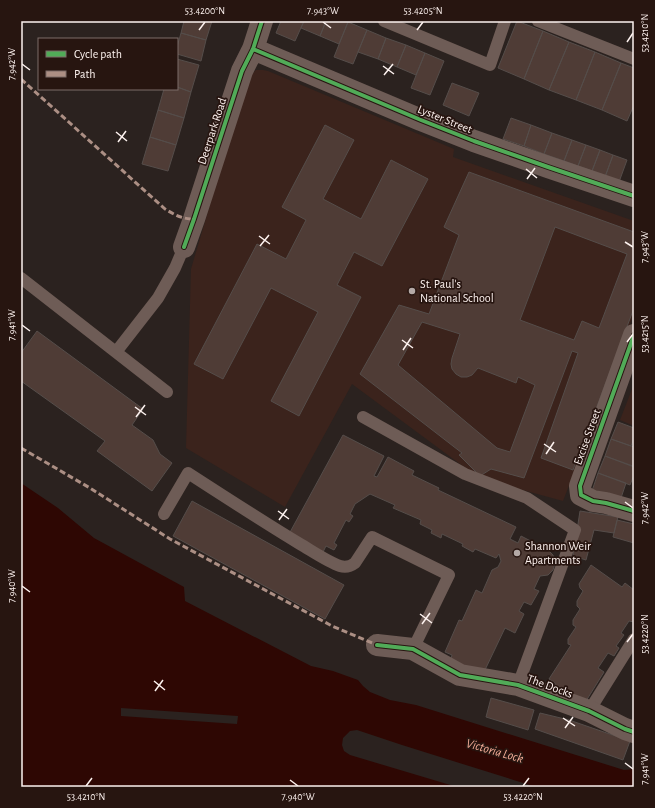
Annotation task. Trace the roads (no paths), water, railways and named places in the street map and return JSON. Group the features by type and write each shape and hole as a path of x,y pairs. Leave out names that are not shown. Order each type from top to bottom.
{"street":[{"name":"Deerpark Road","path":"184,248 242,71 253,49 262,21"},
{"name":"Lyster Street","path":"253,49 474,141 634,196"},
{"name":"Excise Street","path":"634,334 580,486 581,495 593,501 634,511"},
{"path":"377,645 413,649"},
{"name":"The Docks","path":"413,649 460,675 518,685 589,711 634,732"}],"lane":[{"path":"384,21 490,65 506,21"},
{"path":"538,21 634,59"},
{"path":"116,352 158,298 175,268 184,248"},
{"path":"21,278 167,392"},
{"path":"363,417 465,474 527,498 575,530 518,685"},
{"path":"164,514 188,473 279,532 331,562 341,566 352,566 372,537 449,575 413,649"},
{"path":"589,711 634,639"}],"water":[{"name":"Victoria Lock","path":"21,483 58,508 94,538 184,587 185,601 311,666 333,671 358,680 370,692 390,700 416,705 624,770 634,769 634,787 21,787"}],"place":[{"name":"St. Paul's National School","path":"412,291"},
{"name":"Shannon Weir Apartments","path":"517,553"}]}
